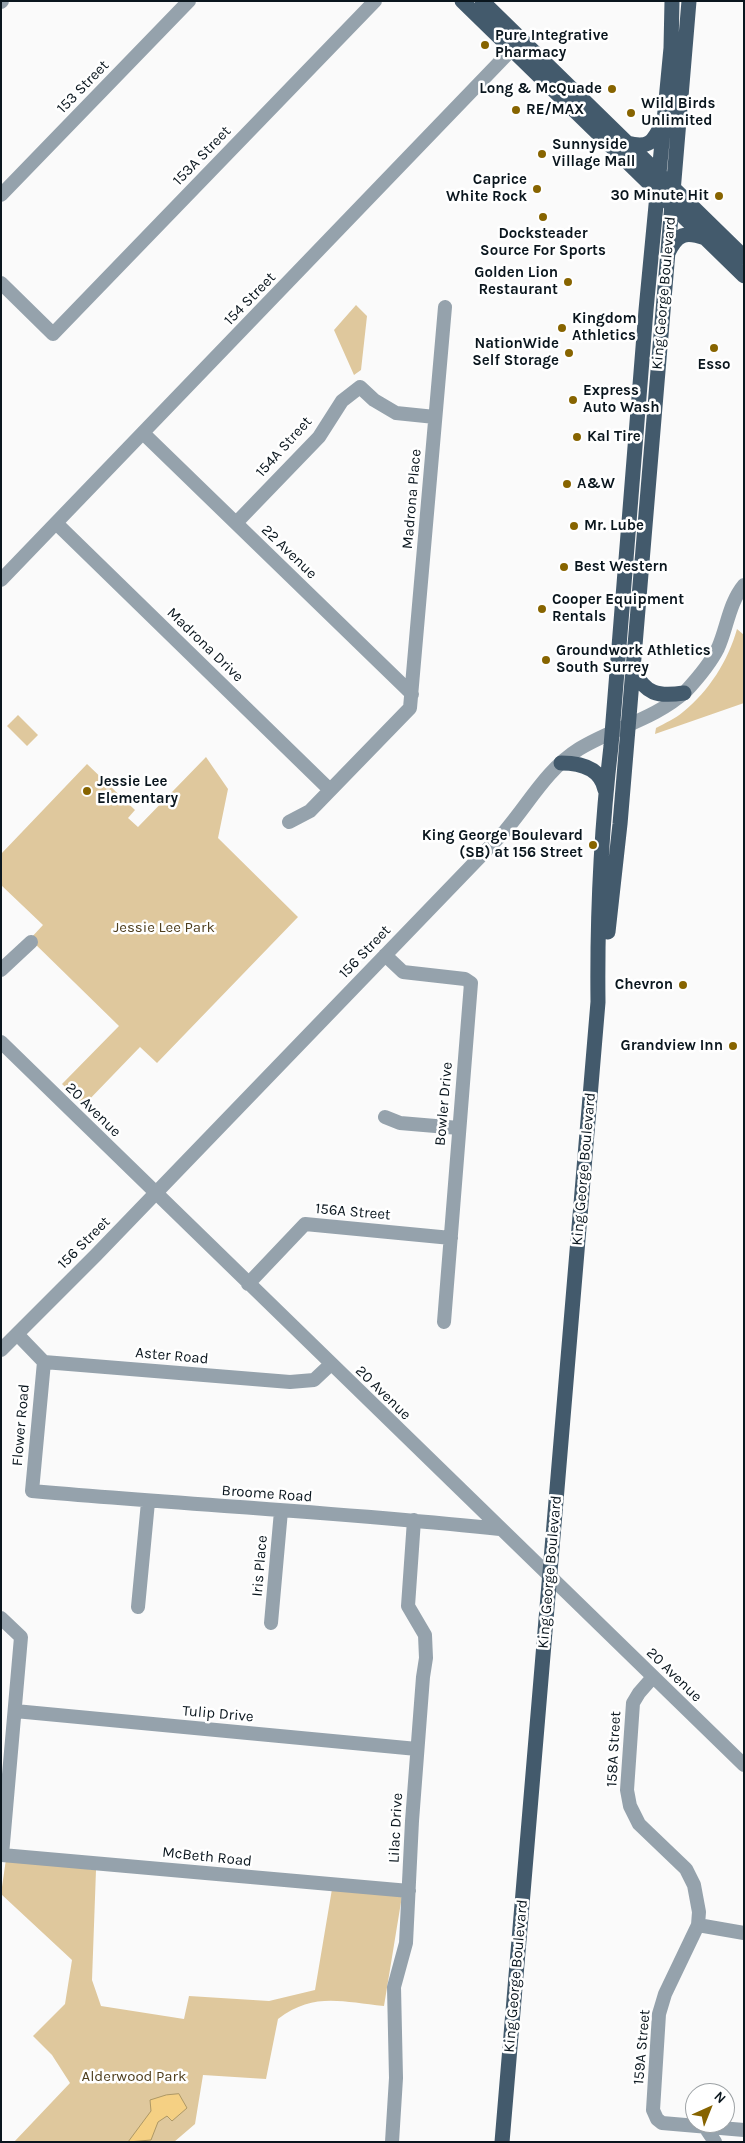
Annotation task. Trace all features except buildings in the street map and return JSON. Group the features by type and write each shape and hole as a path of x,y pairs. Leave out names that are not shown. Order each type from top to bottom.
{"main road":[{"path":"462,1 517,45 628,143 744,257"},
{"path":"482,1 517,45 658,192 744,276"},
{"name":"King George Boulevard","path":"598,1002 601,871 606,792 660,175 672,1"},
{"path":"681,1 681,16 687,23"},
{"name":"King George Boulevard","path":"502,2142 598,1002 620,824 689,1"},
{"path":"628,143 640,147 647,145 655,139 664,120"},
{"path":"668,255 674,242 683,235 693,234 706,238"},
{"path":"641,379 647,382 649,386 646,421 650,452"},
{"path":"631,499 636,513 634,548 642,558"},
{"path":"632,670 641,684 648,690 666,696 684,693"},
{"path":"561,763 576,763 589,767 600,776 606,792"}],"street":[{"name":"153 Street","path":"1,195 189,1"},
{"name":"153A Street","path":"1,283 53,334 375,1"},
{"name":"154 Street","path":"1,580 517,45"},
{"name":"Madrona Place","path":"412,694 445,307"},
{"name":"154A Street","path":"236,523 318,437 342,401 360,387 374,400 396,412 435,417"},
{"name":"22 Avenue","path":"143,433 412,694"},
{"name":"Madrona Drive","path":"56,523 330,790"},
{"name":"156 Street","path":"1,1350 505,831 525,808 548,775 578,750 628,725 684,693 709,664 718,647 729,613 744,585"},
{"path":"288,822 310,811 410,708 412,694"},
{"path":"1,970 31,942"},
{"name":"Bowler Drive","path":"385,955 403,972 465,980 471,983 444,1322"},
{"name":"20 Avenue","path":"1,1042 744,1765"},
{"path":"385,1118 400,1122 459,1128"},
{"name":"156A Street","path":"248,1284 305,1224 451,1238"},
{"path":"17,1334 44,1362"},
{"name":"Aster Road","path":"44,1362 290,1382 314,1380 330,1364"},
{"name":"Flower Road","path":"32,1491 44,1362"},
{"name":"Broome Road","path":"32,1491 148,1502 414,1520 500,1529"},
{"path":"138,1607 148,1502"},
{"name":"Iris Place","path":"271,1624 281,1511"},
{"name":"Lilac Drive","path":"392,2142 396,2078 394,1987 406,1943 417,1749 426,1658 425,1635 408,1606 414,1520"},
{"path":"1,1618 21,1637 15,1710 5,1788 2,1855"},
{"name":"158A Street","path":"653,1677 633,1703 627,1790 630,1806 639,1824 686,1869 694,1885 697,1898 698,1925"},
{"name":"Tulip Drive","path":"15,1710 417,1749"},
{"name":"McBeth Road","path":"2,1855 409,1890"},
{"path":"698,1925 744,1933"},
{"name":"159A Street","path":"685,2125 662,2123 657,2119 653,2110 659,2014 665,1994 698,1925"},
{"path":"732,2142 744,2130"}],"green space":[{"path":"356,305 367,316 361,370 354,375 334,330"},
{"path":"737,629 744,635 744,703 655,734 656,728 683,712 709,685 723,664"},
{"path":"18,715 38,735 27,746 7,726"},
{"name":"Jessie Lee Park","path":"206,757 228,789 218,838 298,917 157,1063 140,1047 84,1105 62,1084 119,1026 30,939 43,925 1,885 1,854 87,764 135,810 128,818 138,827"},
{"name":"Alderwood Park","path":"6,1859 96,1870 92,1980 101,2006 184,2019 189,1996 269,2001 315,1990 332,1889 402,1896 384,2006 341,2001 316,2002 304,2005 278,2019 266,2079 203,2075 195,2124 174,2142 14,2142 70,2083 52,2055 33,2036 65,2004 72,1960 1,1894"}],"shaded area":[{"path":"179,2094 187,2108 172,2121 167,2116 158,2122 151,2140 128,2142 151,2111 150,2100 166,2095"}],"place":[{"name":"Pure Integrative Pharmacy","path":"485,45"},
{"name":"Long & McQuade","path":"612,89"},
{"name":"RE/MAX","path":"516,110"},
{"name":"Wild Birds Unlimited","path":"631,113"},
{"name":"Sunnyside Village Mall","path":"542,154"},
{"name":"Caprice White Rock","path":"537,189"},
{"name":"30 Minute Hit","path":"719,196"},
{"name":"Docksteader Source For Sports","path":"543,217"},
{"name":"Golden Lion Restaurant","path":"568,282"},
{"name":"Kingdom Athletics","path":"562,328"},
{"name":"Esso","path":"714,348"},
{"name":"NationWide Self Storage","path":"569,353"},
{"name":"Express Auto Wash","path":"573,400"},
{"name":"Kal Tire","path":"577,437"},
{"name":"A&W","path":"567,484"},
{"name":"Mr. Lube","path":"574,526"},
{"name":"Best Western","path":"564,567"},
{"name":"Cooper Equipment Rentals","path":"542,609"},
{"name":"Groundwork Athletics South Surrey","path":"546,660"},
{"name":"Jessie Lee Elementary","path":"87,791"},
{"name":"King George Boulevard (SB) at 156 Street","path":"593,845"},
{"name":"Chevron","path":"683,985"},
{"name":"Grandview Inn","path":"733,1046"}]}
